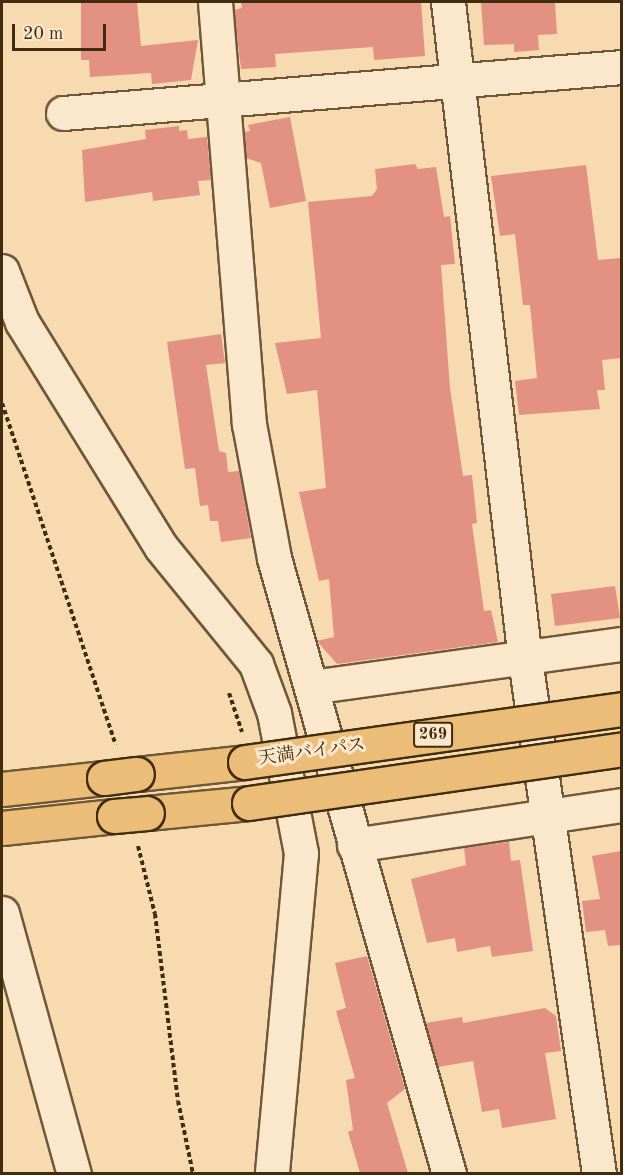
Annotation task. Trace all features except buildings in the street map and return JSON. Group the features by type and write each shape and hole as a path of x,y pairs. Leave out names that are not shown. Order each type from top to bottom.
{"highway":[{"name":"天満バイパス","path":"2,789 60,783 120,769 245,762 621,709"},
{"name":"269","path":"2,828 63,821 132,821 621,749"}],"street":[{"path":"215,2 249,424 274,558 449,1173"},
{"path":"448,2 525,659 550,816 599,1173"},
{"path":"63,113 223,97 621,67"},
{"path":"2,271 22,322 160,548 256,664 274,713 301,853 272,1173"},
{"path":"312,687 621,644"},
{"path":"354,845 621,804"},
{"path":"2,913 74,1173"}],"path":[{"path":"2,403 120,769"},
{"path":"132,821 155,914 178,1101 193,1173"}]}
